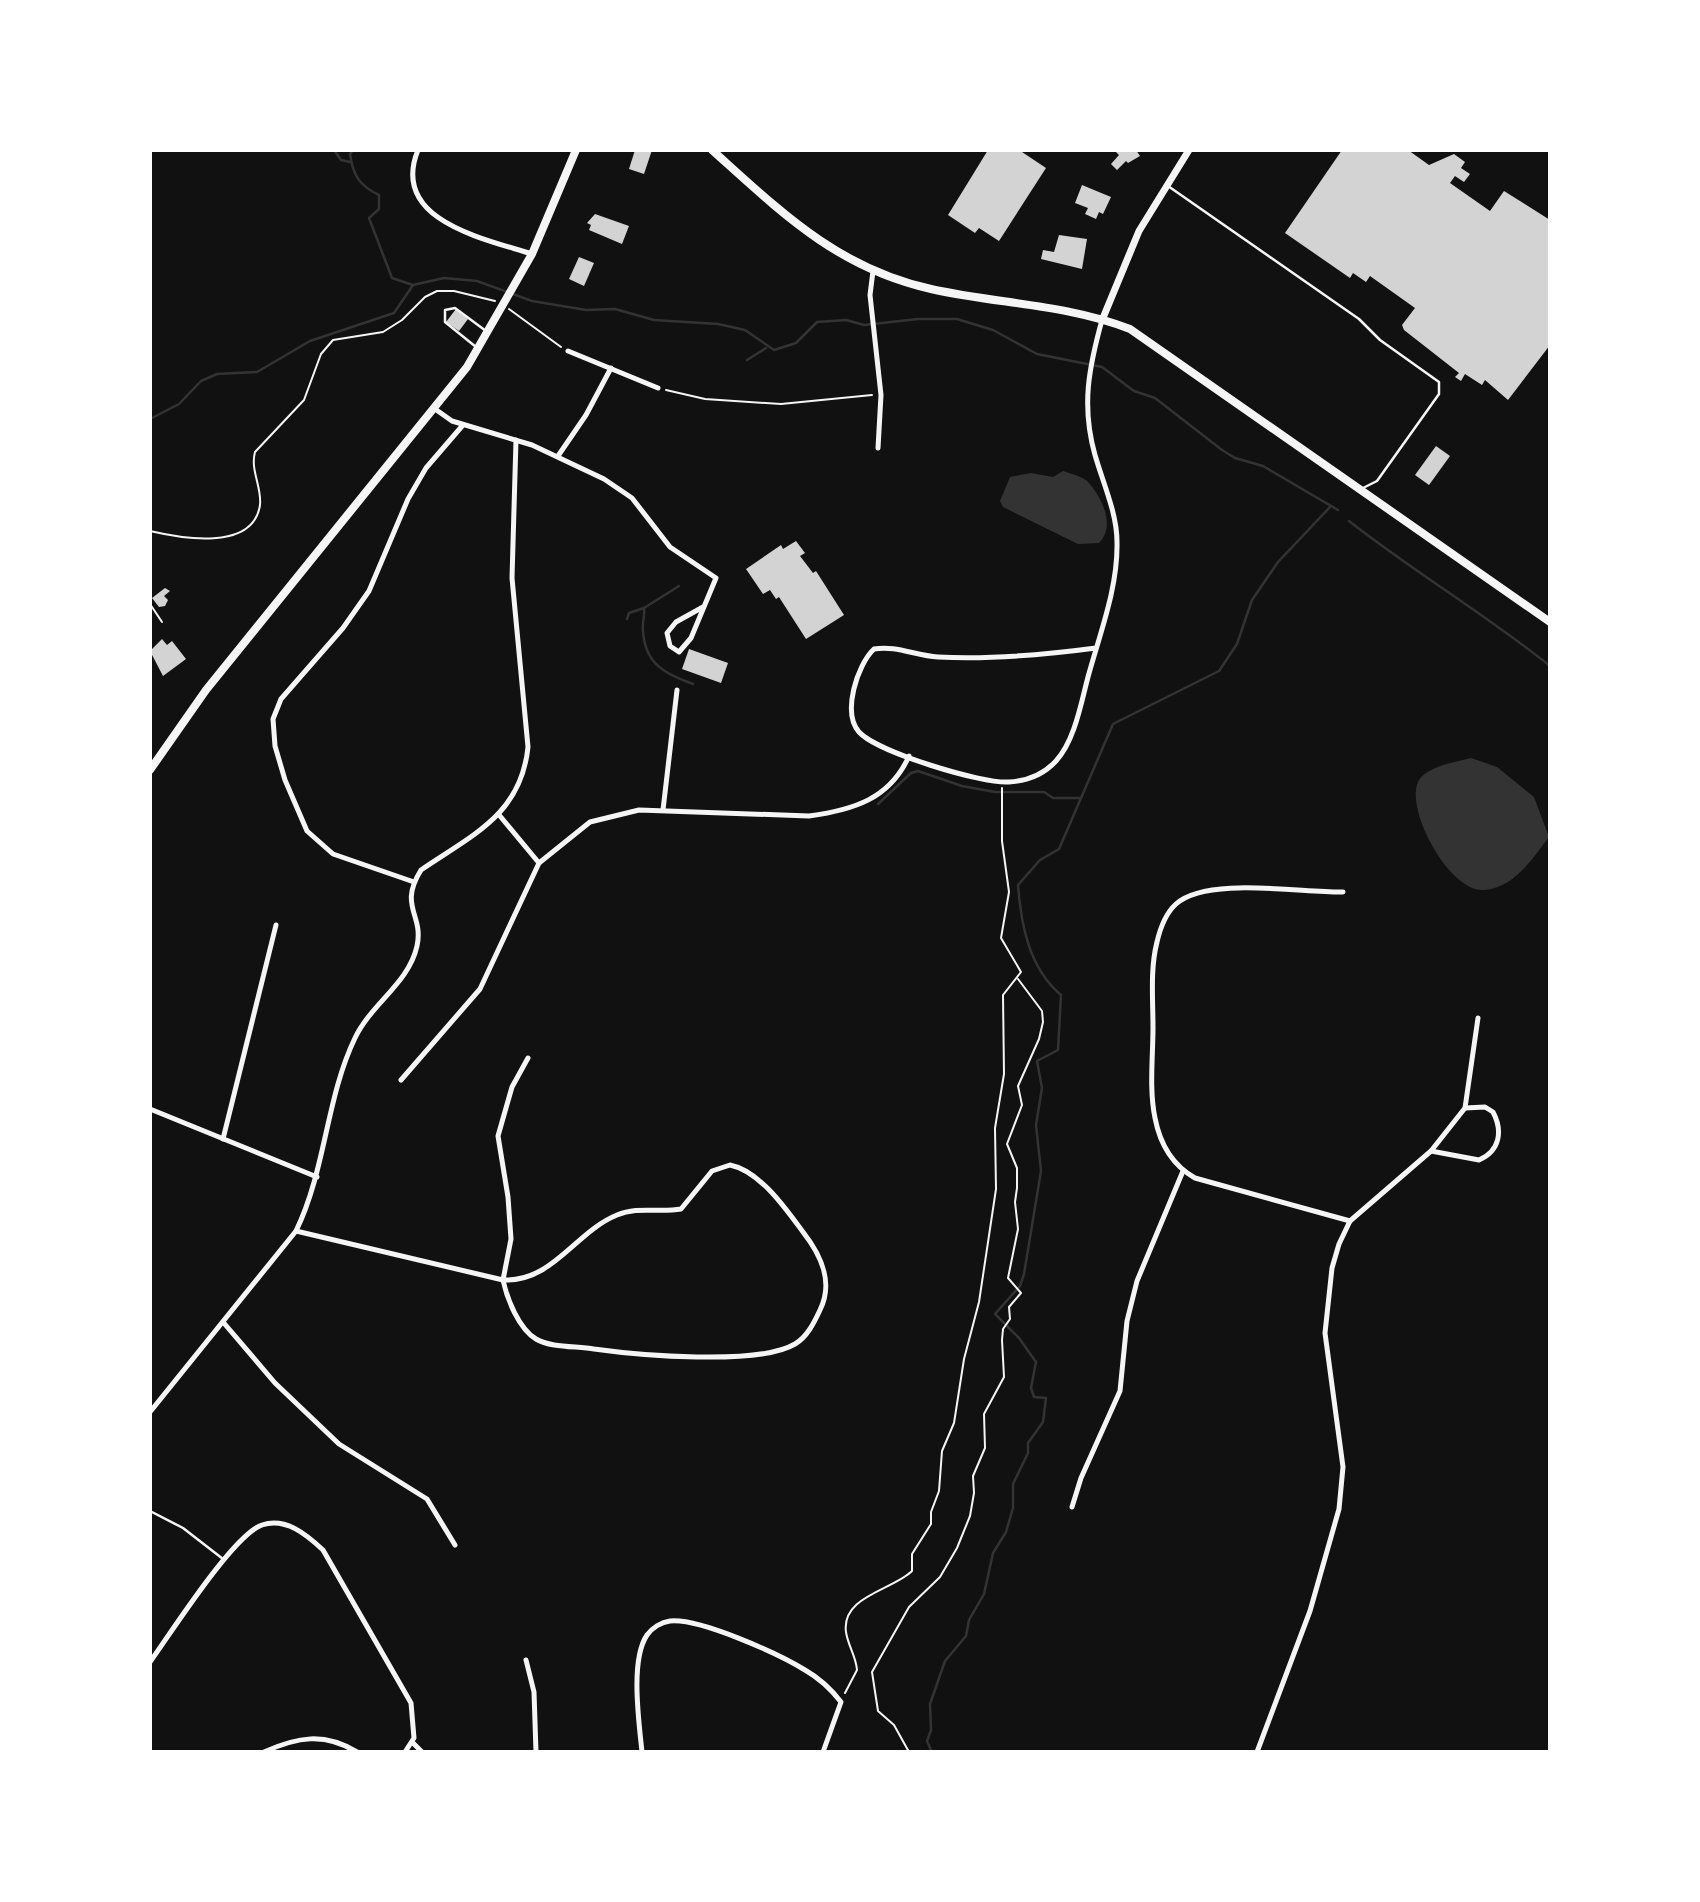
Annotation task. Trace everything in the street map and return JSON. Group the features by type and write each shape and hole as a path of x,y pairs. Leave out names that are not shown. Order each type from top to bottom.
{"main road":[{"path":"150,769 206,690 435,409 478,350 532,254 576,150"},
{"path":"712,150 800,228 873,271 953,294 1103,318 1130,329 1158,346 1549,622"}],"street":[{"path":"418,150 414,166 415,183 421,202 431,215 446,224 532,254"},
{"path":"1096,648 993,659 934,657 892,648 874,649 866,659 854,692 854,722 859,732 870,740 909,757 992,782 1020,781 1037,775 1054,763 1064,750 1078,714 1113,588 1118,541 1087,418 1088,374 1103,318 1128,252 1166,184 1189,150"},
{"path":"873,271 870,295 881,395 878,448"},
{"path":"568,351 658,388"},
{"path":"558,456 586,415 611,368"},
{"path":"435,409 448,419 463,425 516,440 558,456 621,489 642,509 670,547 716,578 691,638 679,652 670,646 667,634 676,622 703,607"},
{"path":"414,882 333,854 307,831 285,780 274,738 273,719 281,699 343,628 369,591 408,499 426,468 463,425"},
{"path":"150,1412 296,1231 310,1202 355,1037 411,964 418,944 417,927 410,904 414,882 421,870 500,816 524,772 528,747 512,578 516,440"},
{"path":"663,810 677,690"},
{"path":"401,1080 480,989 539,863 590,822 639,810 809,816 835,812 881,794 898,778 909,757"},
{"path":"500,816 539,863"},
{"path":"1343,892 1217,889 1191,895 1176,904 1164,921 1154,962 1153,1100 1163,1142 1171,1160 1195,1178 1350,1221"},
{"path":"223,1139 276,925"},
{"path":"1257,1752 1310,1611 1339,1509 1342,1455 1325,1333 1332,1268 1350,1221 1431,1151 1465,1108 1478,1018"},
{"path":"296,1231 503,1280 530,1278 615,1215 641,1209 681,1209 712,1171 730,1165 747,1171 784,1208 818,1252 826,1282 819,1313 807,1333 796,1343 768,1353 702,1357 623,1353 541,1342 522,1325 503,1280 511,1239 498,1136 512,1087 528,1058"},
{"path":"1431,1151 1479,1160 1493,1150 1499,1130 1493,1112 1485,1107 1465,1108"},
{"path":"150,1109 317,1177"},
{"path":"1072,1507 1081,1478 1119,1391 1128,1321 1137,1281 1184,1171"},
{"path":"223,1322 275,1382 339,1444 427,1499 455,1545"},
{"path":"150,1662 225,1560 250,1531 264,1524 290,1526 306,1535 323,1550 411,1703 415,1722 412,1742 405,1752"},
{"path":"642,1752 639,1668 642,1646 648,1633 657,1625 668,1621 684,1622 743,1640 808,1671 840,1700 823,1752"},
{"path":"526,1660 534,1692 536,1752"},
{"path":"264,1752 292,1740 321,1737 357,1752"},
{"path":"412,1742 422,1752"}],"lane":[{"path":"1166,184 1359,319 1380,340 1439,382 1439,394 1377,481 1362,489"},
{"path":"478,350 445,322 445,310 455,308 489,332"},
{"path":"150,1511 177,1524 225,1560"}],"path":[{"path":"150,531 202,540 226,537 241,531 255,517 260,505 253,460 255,452 304,400 324,348 340,337 374,334 388,329 431,293 454,291 490,299 568,351"},
{"path":"658,388 705,399 781,404 838,396 881,395"},
{"path":"150,604 162,622"},
{"path":"840,1700 851,1686 857,1670 846,1631 847,1618 861,1601 912,1571 912,1554 931,1524 931,1512 939,1491 942,1451 954,1423 961,1395 961,1376 979,1302 996,1189 995,1128 1004,1074 1003,996 1021,972 1005,947 1000,929 1009,892 1002,841 1002,788"},
{"path":"909,1752 894,1725 878,1711 872,1672 909,1607 940,1577 957,1548 970,1516 974,1493 972,1476 985,1448 984,1415 1004,1377 1003,1329 1010,1319 1009,1307 1021,1293 1008,1278 1017,1239 1017,1168 1007,1144 1022,1105 1018,1086 1039,1039 1043,1022 1042,1011 1017,978"}],"shaded area":[{"path":"1063,471 1086,481 1102,504 1107,520 1104,536 1099,543 1078,544 1003,507 1000,501 1010,477 1031,473 1053,477"},
{"path":"1471,758 1497,767 1534,797 1549,837 1514,878 1495,888 1484,890 1471,887 1445,865 1424,829 1416,795 1418,782 1428,772"}],"building":[{"path":"635,150 652,150 644,174 629,169"},
{"path":"988,150 1019,150 1046,168 999,241 979,228 975,233 948,215"},
{"path":"1114,150 1136,150 1140,156 1128,163 1126,161 1117,170 1111,164 1119,155"},
{"path":"1342,150 1408,150 1429,165 1454,154 1465,162 1461,168 1470,174 1464,182 1455,176 1450,183 1490,211 1504,191 1550,220 1550,345 1508,400 1485,380 1482,385 1465,374 1461,381 1455,377 1459,373 1404,330 1402,325 1415,308 1370,276 1366,282 1353,273 1350,278 1285,233"},
{"path":"1082,185 1111,197 1103,214 1099,212 1096,219 1085,214 1088,208 1075,203"},
{"path":"595,214 629,226 622,244 589,230 591,225 587,223"},
{"path":"1059,235 1087,239 1082,269 1041,259 1043,250 1054,252"},
{"path":"579,257 594,263 584,286 569,279"},
{"path":"456,309 468,319 459,331 446,322"},
{"path":"1436,446 1450,456 1429,485 1415,475"},
{"path":"796,541 805,553 800,556 813,573 816,571 844,615 806,639 779,597 776,599 770,590 763,594 746,569 781,545 783,549"},
{"path":"165,588 170,591 164,596 168,600 165,606 159,607 152,598"},
{"path":"162,639 167,645 172,641 186,659 163,676 150,651"},
{"path":"689,649 728,663 721,683 682,669"}],"waterway":[{"path":"334,150 341,160 350,162"},
{"path":"353,150 350,154 355,174 362,184 379,195 379,209 369,218 392,278 413,285"},
{"path":"150,419 179,404 201,381 217,374 257,372 310,341 394,313 413,285 444,278 477,281 532,301 586,310 615,309 654,320 718,324 745,330 774,350 796,343 817,322 846,320 864,325 918,319 957,319 993,330 1037,354 1102,367 1134,391 1155,398 1235,458 1263,466 1338,510"},
{"path":"747,360 766,348"},
{"path":"932,1752 927,1741 931,1730 930,1704 945,1661 966,1636 969,1620 984,1594 993,1553 1006,1532 1013,1508 1013,1484 1028,1453 1028,1443 1043,1422 1046,1398 1034,1397 1031,1388 1036,1362 1019,1338 995,1314 1020,1286 1024,1274 1041,1171 1036,1125 1042,1088 1037,1061 1058,1050 1061,995 1050,984 1034,959 1024,930 1018,885 1040,860 1059,849 1113,724 1219,671 1237,644 1252,600 1278,562 1331,506"},
{"path":"1349,521 1550,666"},
{"path":"679,586 644,608 643,628 652,660 665,672 693,684"},
{"path":"627,619 629,613 644,608"},
{"path":"878,804 911,773 918,771 962,786 995,792 1044,792 1053,798 1081,798"}]}
